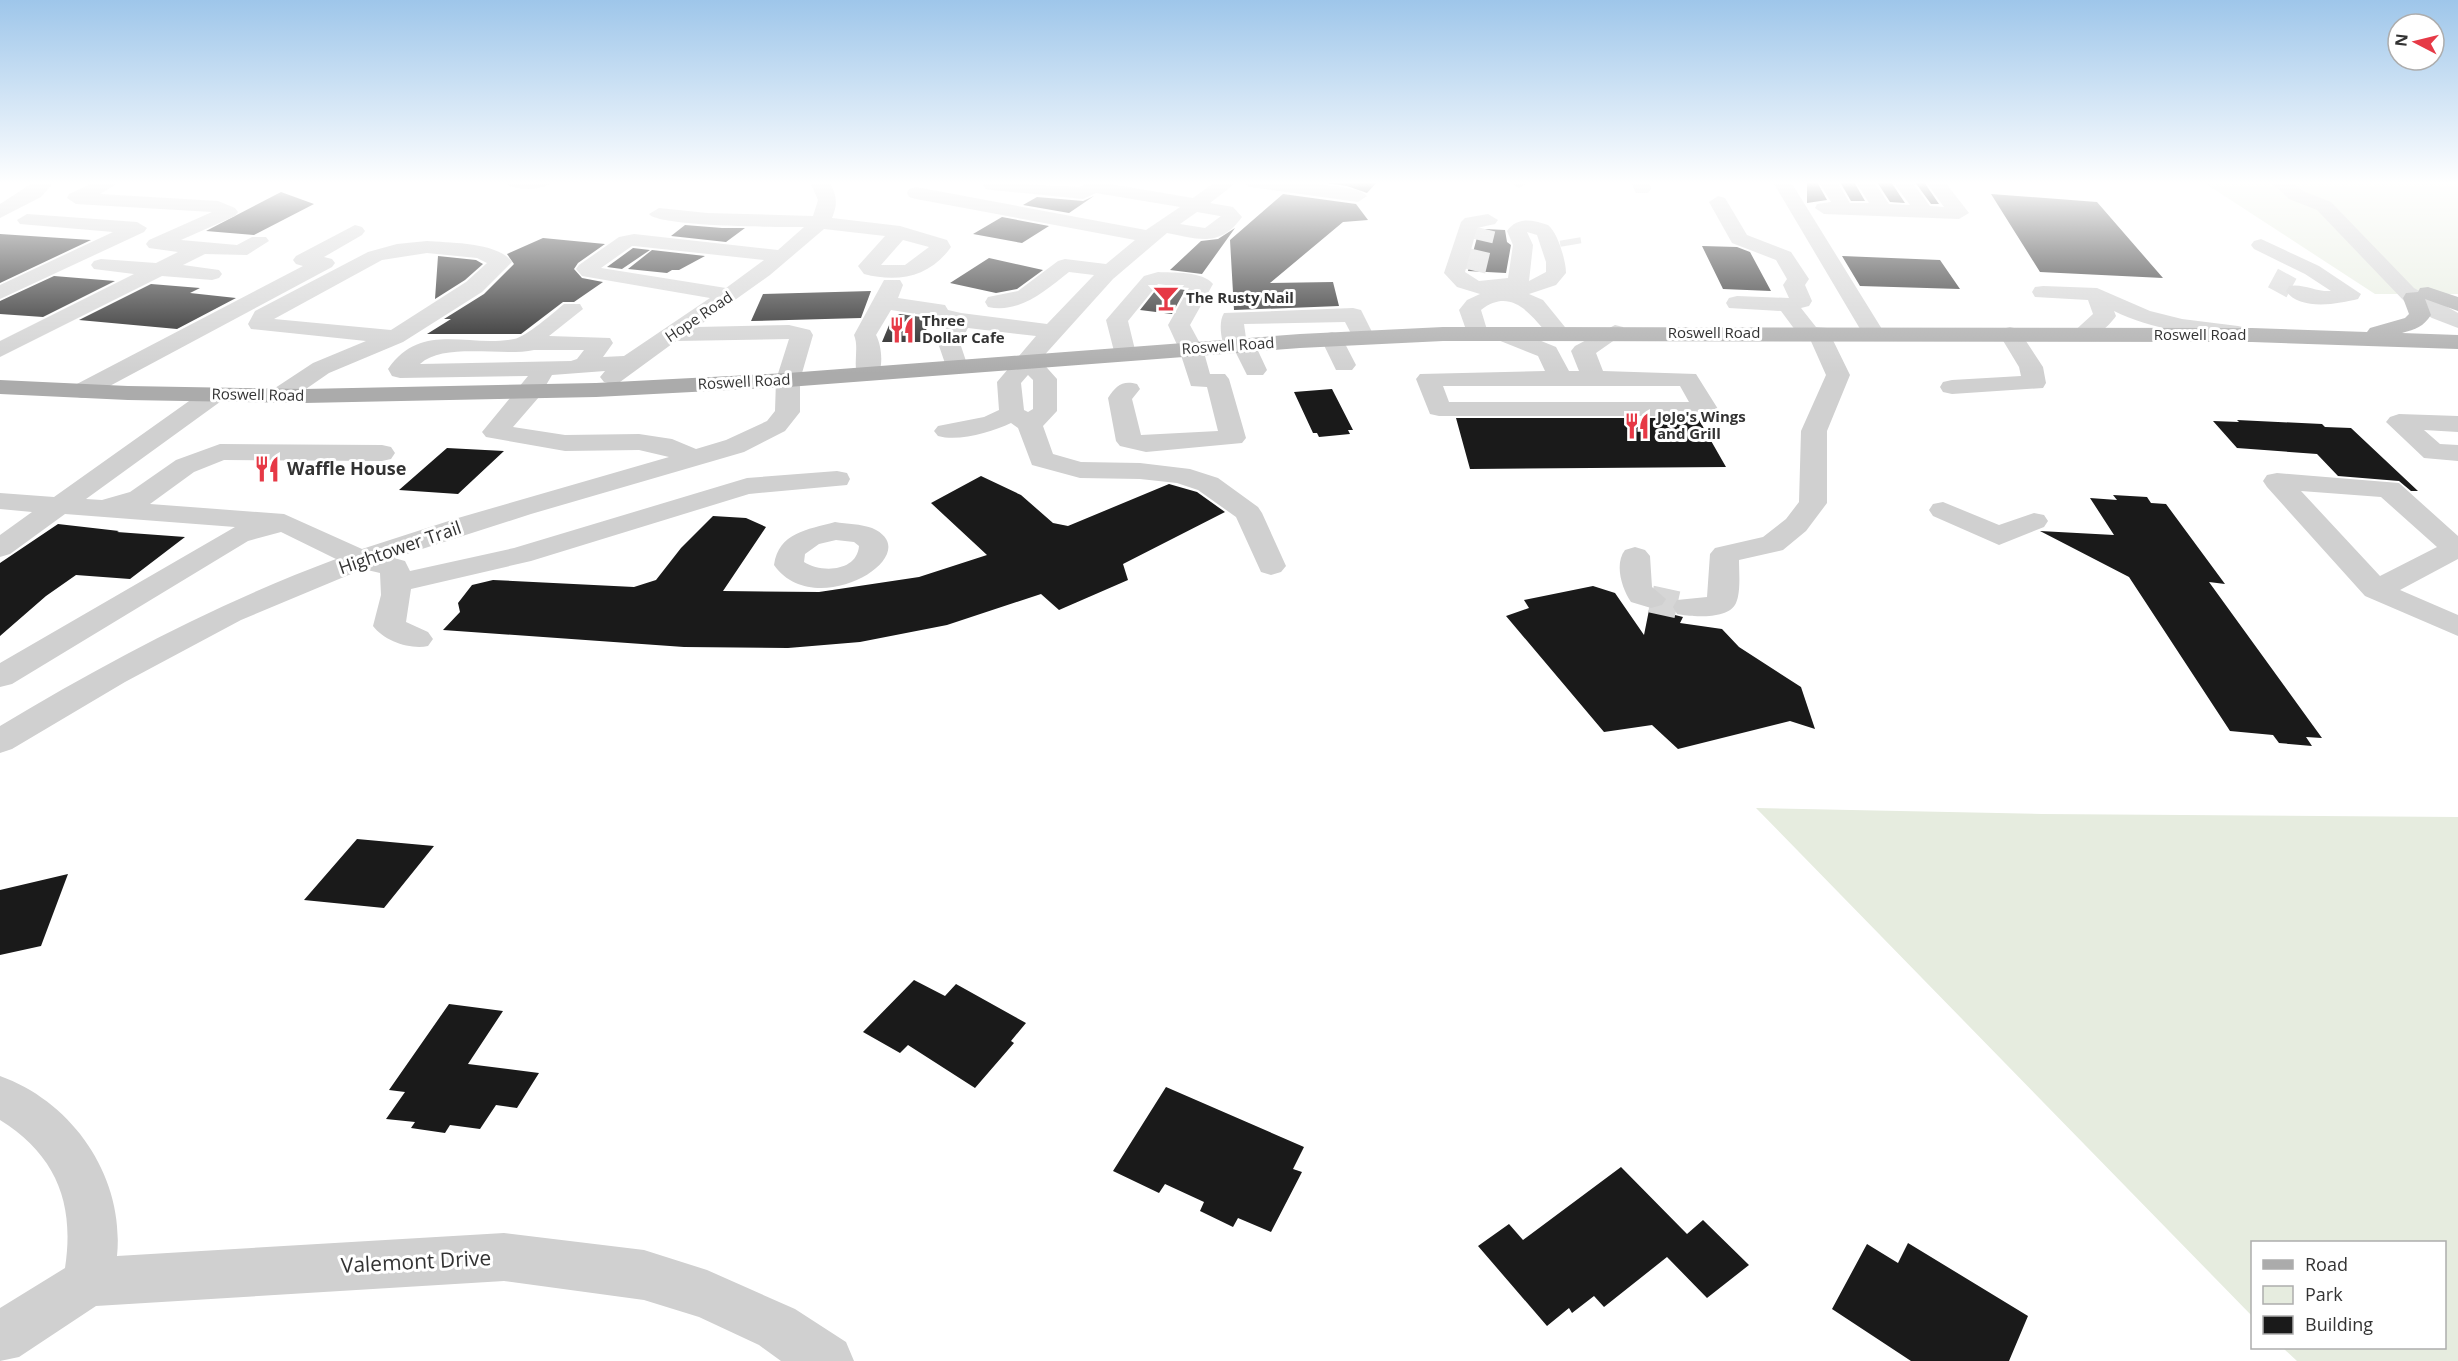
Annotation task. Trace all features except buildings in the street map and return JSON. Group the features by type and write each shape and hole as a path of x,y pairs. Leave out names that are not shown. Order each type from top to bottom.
{"main road":[{"path":"2340,339 2387,332 2414,323 2420,315 2421,296 2458,304"},
{"name":"Roswell Road","path":"0,387 281,395 401,395 596,390 788,380 1284,342 1477,333 2252,335 2458,342"},
{"path":"2340,339 2458,356"}],"street":[{"path":"0,294 101,246"},
{"path":"173,246 240,251 250,246"},
{"path":"82,391 325,262 303,260 329,246"},
{"path":"620,246 586,269 589,272 731,295"},
{"path":"694,246 728,251 788,251"},
{"path":"775,246 788,251"},
{"name":"Hope Road","path":"596,390 630,363 731,295 794,246"},
{"path":"887,246 868,266 871,270 902,272 916,270 941,246"},
{"path":"1141,246 1110,271 1052,331 1009,382 1021,419 1041,459 1080,470 1140,471 1180,475 1208,484 1248,513 1270,566"},
{"path":"1462,246 1454,273 1462,282 1518,283 1524,246"},
{"path":"1481,282 1518,289 1540,286 1552,279 1556,273 1556,262 1551,256 1550,246"},
{"path":"1539,309 1570,281 1570,246"},
{"path":"1737,303 1787,305 1801,301 1794,285 1798,279 1784,256 1756,246"},
{"path":"1819,246 1874,334"},
{"path":"2262,246 2312,270 2350,294 2334,298 2304,296 2297,291"},
{"path":"2366,246 2402,290 2458,310"},
{"path":"281,395 321,368 394,337 474,287 485,274 502,262 481,252 427,247 375,256 263,316 259,324 394,337"},
{"path":"0,350 202,248"},
{"path":"674,286 728,251"},
{"path":"101,265 212,274"},
{"path":"996,302 1025,296 1065,265 1110,271"},
{"path":"868,374 869,343 865,335 902,272"},
{"path":"1158,278 1202,284 1179,325 1191,349 1209,380 1233,438 1146,444 1129,441 1120,398 1136,388 1130,354 1118,320 1151,280 1158,278"},
{"path":"1481,282 1522,298 1539,309 1543,318 1558,332"},
{"path":"1477,333 1470,310 1481,282"},
{"path":"2043,292 2097,294 2142,316 2182,327 2252,335"},
{"path":"2082,335 2105,316 2097,294"},
{"path":"2421,296 2458,321"},
{"path":"885,303 937,310 940,315 961,320 1052,331"},
{"path":"1688,607 1705,608 1722,602 1725,554 1773,544 1796,525 1813,503 1814,431 1838,375 1814,333 1787,305"},
{"path":"458,394 485,370 572,309"},
{"path":"1255,370 1231,333 1232,318 1353,315 1364,338"},
{"path":"1279,317 1284,342"},
{"path":"956,367 949,343 961,320"},
{"path":"1594,378 1583,351 1615,332"},
{"name":"Hightower Trail","path":"0,741 98,681 199,628 309,579 404,544 751,439 776,426 787,412 788,380 802,335 798,333 673,334"},
{"path":"1501,333 1548,352 1560,378"},
{"path":"1952,387 2034,383 2031,367 2010,334"},
{"path":"1332,339 1344,365"},
{"path":"585,364 602,343 433,346 420,351 400,371 573,368 585,364 630,363"},
{"path":"947,431 1021,419 1045,411 1045,379 1028,362"},
{"path":"545,368 530,392 495,432 565,444 639,442 663,445 694,458"},
{"path":"401,395 424,371"},
{"path":"1560,378 1688,379 1706,409 1438,409 1428,379 1560,378"},
{"path":"0,548 215,394"},
{"path":"2458,424 2399,422 2433,452 2458,453"},
{"path":"99,507 140,498 185,466 220,452 382,453"},
{"path":"397,583 521,555 747,486 837,479"},
{"path":"2376,590 2454,550 2453,547 2389,489 2277,481 2376,590 2458,627"},
{"path":"0,501 284,522 361,560 395,567 397,583 389,626 417,639"},
{"path":"1943,510 1999,536 2034,521"},
{"path":"0,677 238,535 284,522"},
{"path":"1635,556 1637,587 1642,596 1651,599"},
{"path":"0,1096 27,1111 69,1152 86,1186 93,1232 88,1282"},
{"name":"Valemont Drive","path":"0,1338 88,1282 504,1257 644,1275 686,1288 707,1295 777,1327 827,1361"}],"green space":[{"path":"2301,246 2458,246 2458,294 2375,294"},
{"path":"1756,808 2042,814 2458,817 2458,1361 2297,1361 2284,1349 2446,1349 2446,1241 2251,1241 2251,1315"}],"tunnel":[{"path":"1475,271 1481,246"},
{"path":"2273,278 2297,291"},
{"path":"1651,599 1688,607"}],"place":[{"name":"The Rusty Nail","path":"1166,298"},
{"name":"Three Dollar Cafe","path":"902,330"},
{"name":"JoJo's Wings and Grill","path":"1637,426"},
{"name":"Waffle House","path":"267,469"}]}
